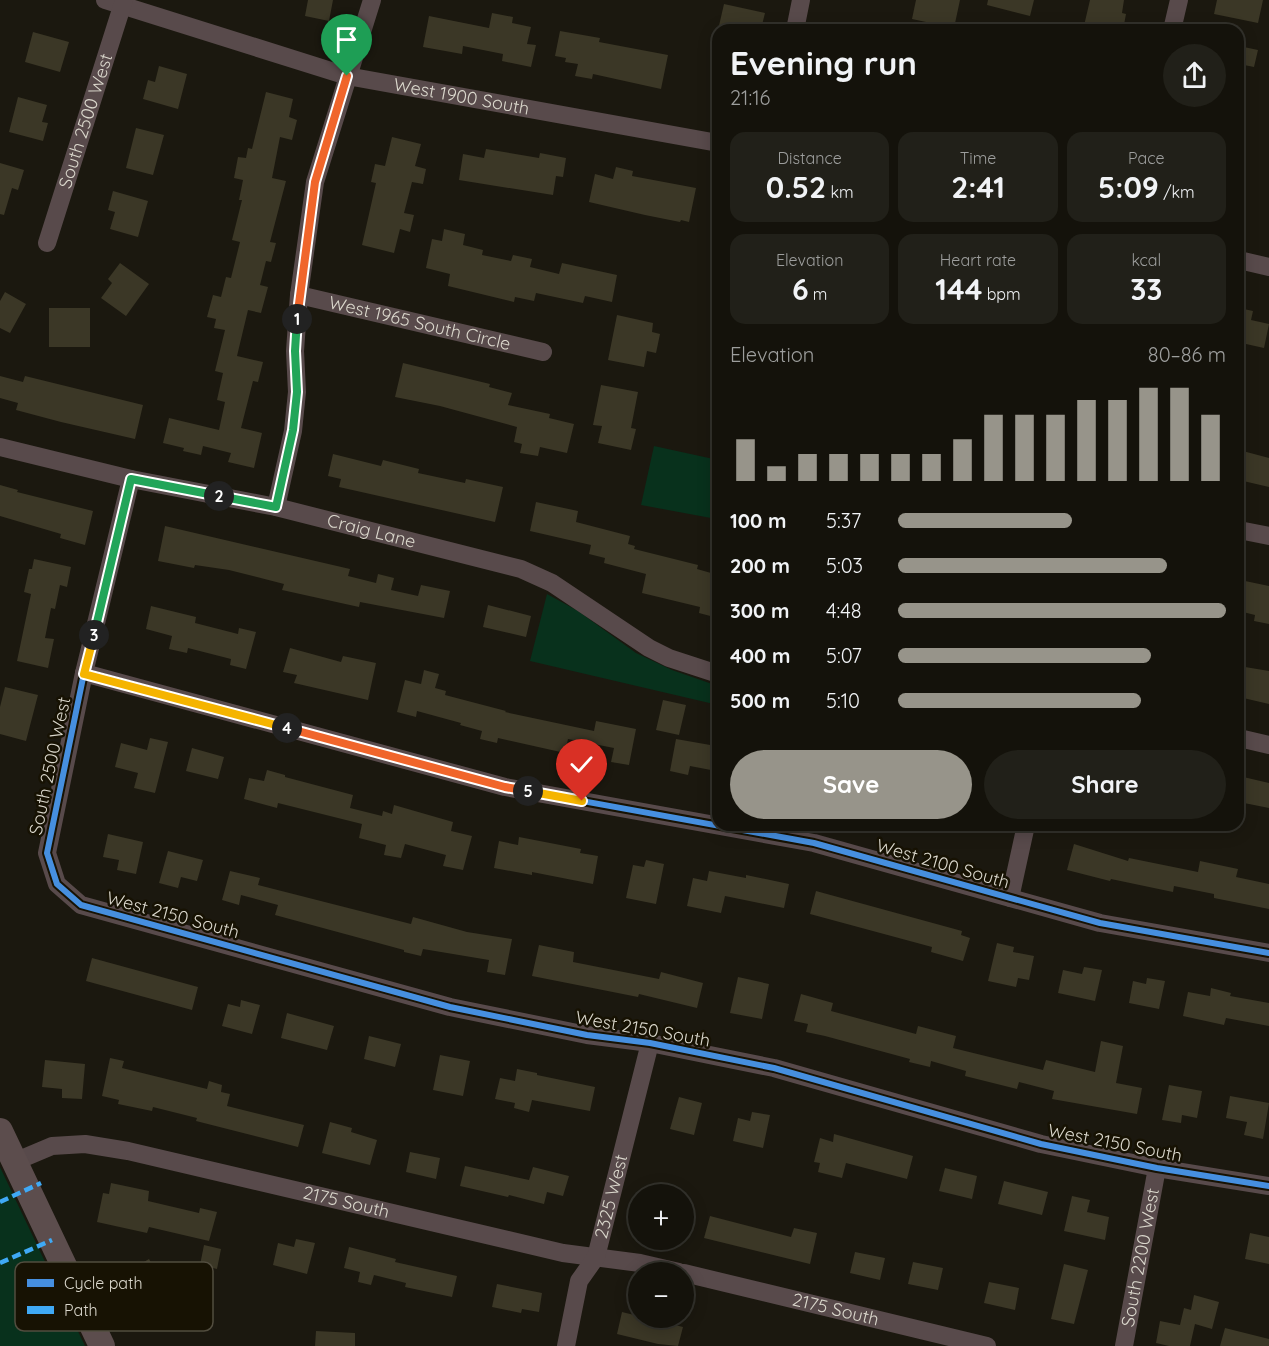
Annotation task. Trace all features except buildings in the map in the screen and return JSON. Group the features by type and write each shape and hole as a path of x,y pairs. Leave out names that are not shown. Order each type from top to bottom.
{"street":[{"path":"276,507 293,430 297,392 295,351 299,295 315,182 372,0"},
{"path":"796,24 801,0"},
{"path":"1173,24 1179,0"},
{"name":"West 1900 South","path":"117,2 347,76 712,142"},
{"name":"South 2500 West","path":"47,243 117,2"},
{"path":"1244,261 1269,267"},
{"name":"West 1965 South Circle","path":"299,295 543,352"},
{"name":"Craig Lane","path":"0,447 131,479 276,507 521,569 552,583 649,648 669,658 712,673"},
{"name":"South 2500 West","path":"57,884 47,853 84,674 131,479"},
{"path":"1244,531 1269,536"},
{"name":"West 2100 South","path":"84,674 505,787 712,825"},
{"path":"1244,739 1269,745"},
{"name":"West 2100 South","path":"748,831 814,843 1100,923 1269,953"},
{"path":"1010,898 1025,831"},
{"name":"West 2150 South","path":"57,884 81,905 450,1007 587,1035 650,1043 774,1068 1041,1144 1157,1168 1269,1186"},
{"name":"2325 West","path":"566,1346 579,1281 596,1257 650,1043"},
{"path":"0,1131 62,1262"},
{"name":"2175 South","path":"14,1162 52,1146 85,1144 128,1151 563,1253 633,1262"},
{"name":"South 2200 West","path":"1124,1346 1157,1168"},
{"name":"2175 South","path":"694,1275 987,1346"},
{"path":"95,1331 102,1346"}],"green space":[{"path":"654,446 712,459 711,518 641,505"},
{"path":"547,594 578,611 636,653 672,670 712,684 712,704 530,661"},
{"path":"0,1167 45,1262 15,1262 15,1331 78,1331 85,1346 0,1346"}],"marked path":[{"path":"0,1202 41,1183"},
{"path":"0,1263 52,1240"}],"cycle path":[{"path":"131,479 84,673 47,853 57,884 81,905 450,1007 587,1035 650,1043 774,1068 1041,1144 1157,1168 1269,1186"},
{"path":"84,673 505,787 712,825"},
{"path":"748,831 814,843 1100,923 1269,953"}],"route":[{"path":"347,76 315,182 299,295 295,351 297,392 293,430 276,507 131,479 84,674 505,787 582,801"}]}
